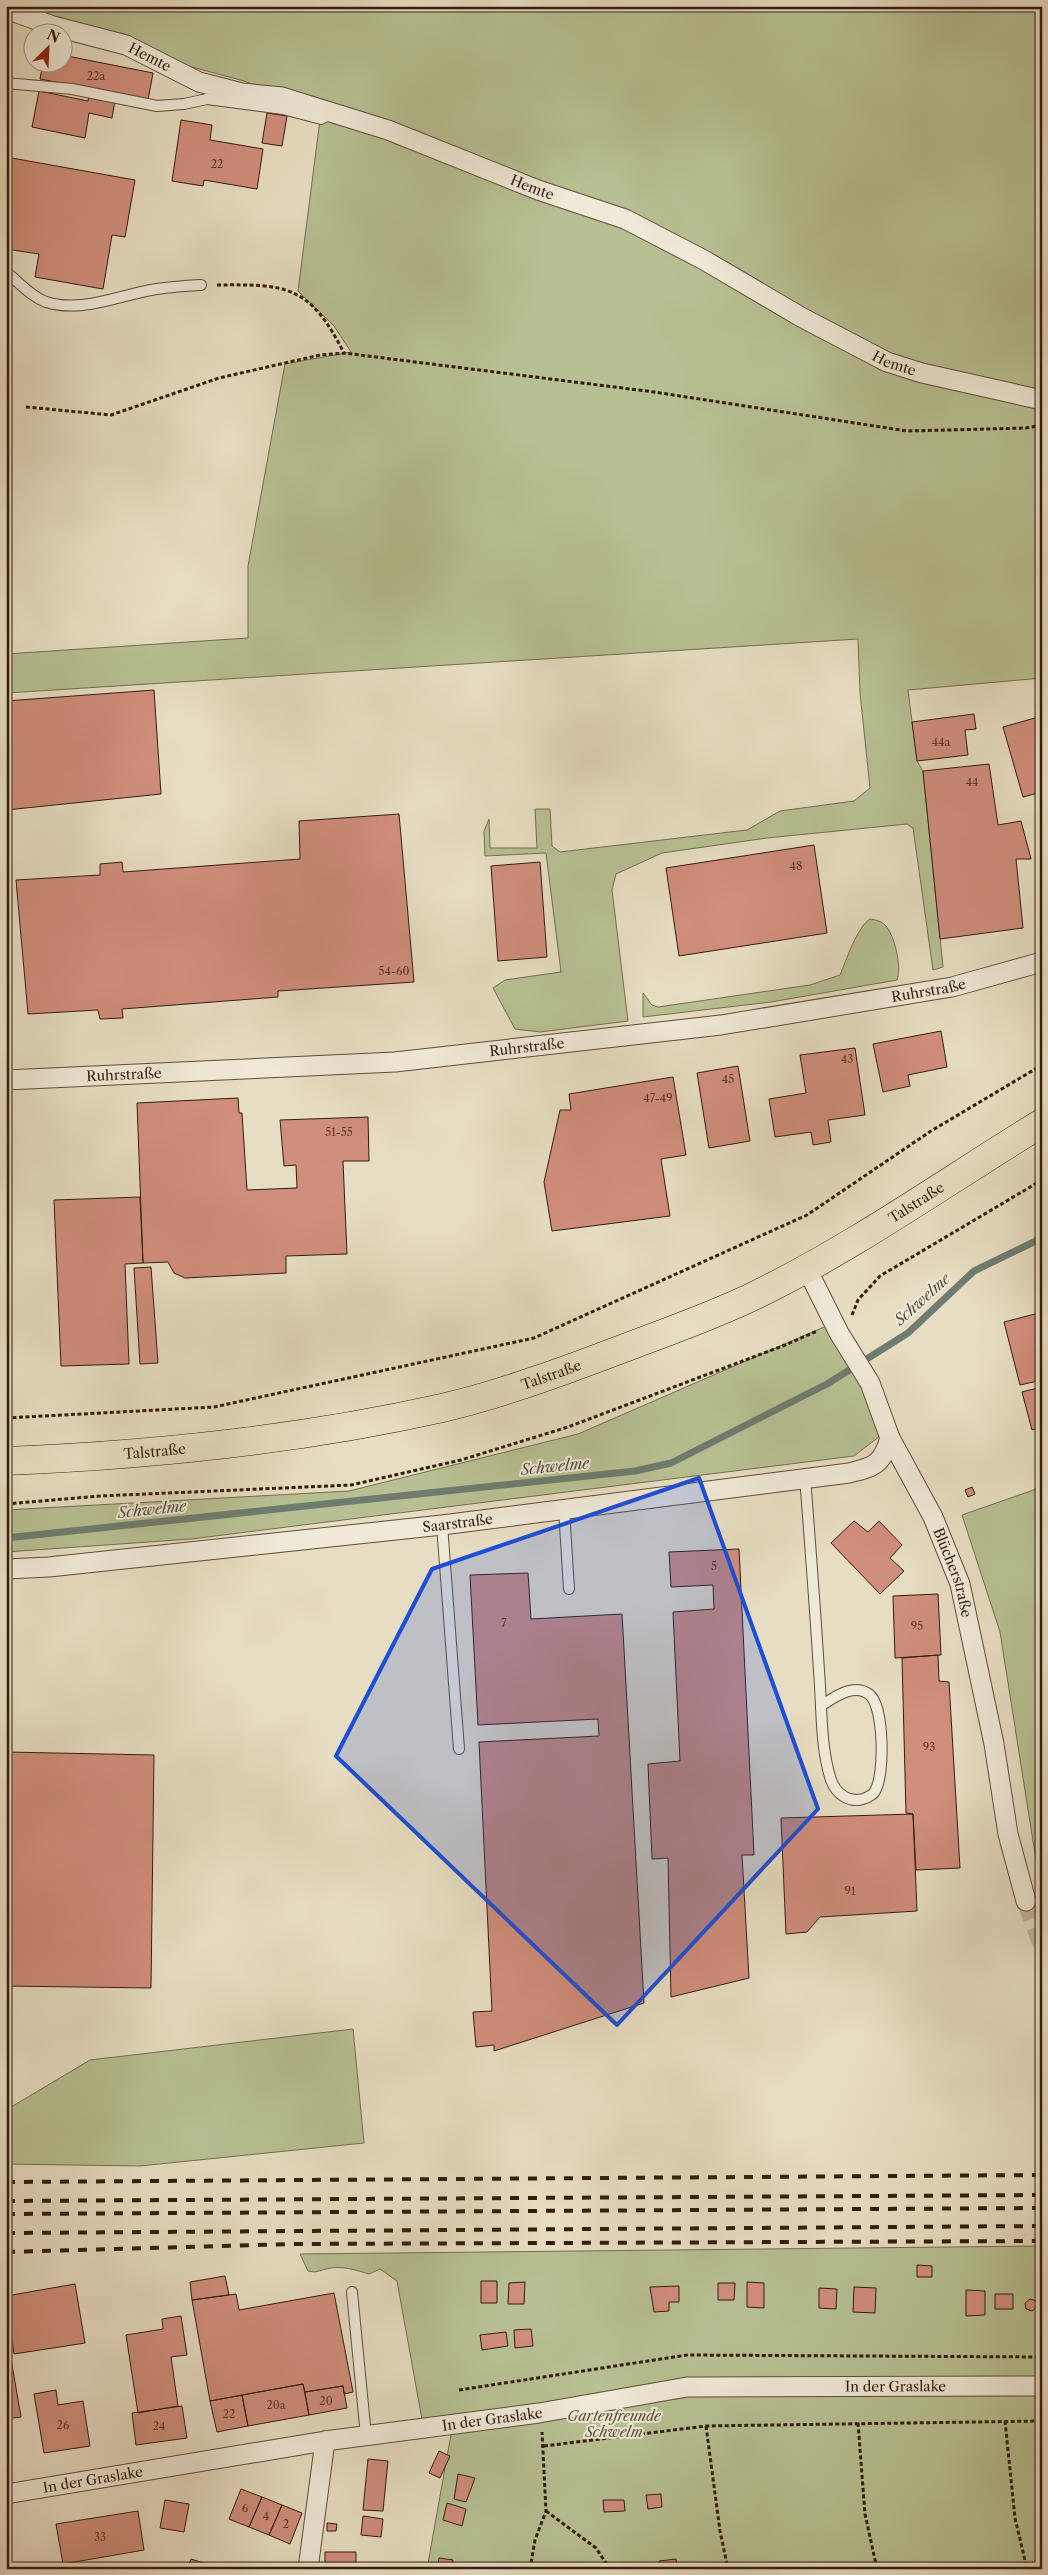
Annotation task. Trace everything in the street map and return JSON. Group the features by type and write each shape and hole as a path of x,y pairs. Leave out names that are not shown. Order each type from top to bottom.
{"main road":[{"name":"Talstraße","path":"6,1462 117,1456 217,1446 329,1431 444,1407 588,1362 746,1300 807,1268 884,1224 1042,1123"}],"street":[{"name":"Hemte","path":"6,10 53,26 126,45 199,82 242,93 282,97 388,130 538,190 624,219 704,260 801,317 887,362 922,373 1042,400"},
{"name":"Ruhrstraße","path":"6,1080 395,1062 712,1026 952,987 1042,962"},
{"name":"Blücherstraße","path":"807,1268 834,1324 870,1383 890,1438 933,1517 960,1584 994,1744 1008,1834 1026,1901"},
{"name":"Saarstraße","path":"6,1569 49,1567 442,1525 805,1478 871,1468 880,1460 890,1438"},
{"name":"In der Graslake","path":"6,2494 324,2441 539,2413 687,2387 1042,2386"},
{"path":"308,2569 324,2441"}],"lane":[{"path":"6,83 72,89 157,106 184,104 207,98 283,109 321,119 334,113"},
{"path":"6,272 30,293 44,301 60,305 83,305 152,290 201,285"},
{"path":"805,1478 822,1705 832,1781 840,1795 852,1800 864,1799 875,1792 879,1779 882,1744 875,1703 869,1694 853,1689 840,1693 822,1705"},
{"path":"564,1509 569,1589"},
{"path":"442,1525 459,1749"},
{"path":"352,2292 366,2436"}],"path":[{"path":"201,285 265,284 296,294 316,308 330,325 344,353"},
{"path":"26,408 111,416 219,378 320,355 344,353 654,392 907,431 1026,428 1042,425"},
{"path":"6,1418 214,1407 534,1338 807,1215 931,1131 1042,1064"},
{"path":"6,1504 100,1496 360,1483 462,1460 568,1427 785,1345 852,1315 858,1300 880,1276 1042,1180"},
{"path":"459,2390 687,2355 1042,2357"},
{"path":"530,2569 535,2540 546,2511 544,2446 539,2413"},
{"path":"1005,2421 1015,2518 1027,2569"},
{"path":"544,2446 706,2426 858,2422 1042,2421"},
{"path":"858,2422 865,2514 878,2569"},
{"path":"706,2426 720,2531 728,2569"},
{"path":"546,2511 596,2548 610,2569"}],"highlighted area":[{"path":"699,1478 818,1809 617,2025 336,1756 432,1569"}],"green space":[{"path":"6,6 1042,6 1042,678 908,690 917,761 923,771 943,967 933,970 913,828 907,824 767,838 662,853 616,874 612,890 628,1021 540,1032 515,1029 493,988 505,980 561,972 546,853 485,856 484,831 489,819 490,848 537,848 535,809 550,809 552,846 560,852 747,830 780,811 854,801 870,788 860,693 858,639 6,693 6,654 248,638 248,566 285,364 351,352 334,326 298,291 321,112 401,139 244,81 72,35 72,22 25,22 6,17"},
{"path":"870,919 883,924 892,936 899,968 897,980 771,1002 643,1017 643,993 652,1005 658,1007 810,985 840,975 856,937"},
{"path":"831,1324 893,1426 854,1456 191,1539 6,1552 6,1510 349,1491 578,1434"},
{"path":"1042,1487 1042,1898 1000,1632 962,1515"},
{"path":"353,2029 364,2143 140,2166 6,2164 6,2110 90,2060"},
{"name":"Gartenfreunde Schwelm","path":"1042,2246 1042,2569 427,2569 454,2418 423,2425 397,2281 380,2269 369,2274 343,2268 332,2268 316,2272 308,2271 300,2254"}],"building":[{"path":"72,57 153,73 148,100 40,79 41,72 72,72"},
{"path":"39,91 88,101 89,95 115,100 112,118 89,113 85,138 32,127"},
{"path":"267,113 287,116 282,146 262,143"},
{"path":"181,120 212,125 210,140 263,149 257,189 204,180 203,186 172,181"},
{"path":"6,157 135,180 125,237 112,235 103,289 35,277 39,254 6,249"},
{"path":"154,690 161,794 6,810 6,701"},
{"path":"974,714 976,729 965,730 968,755 917,761 912,722"},
{"path":"1042,716 1042,792 1023,797 1003,727"},
{"path":"989,764 998,825 1021,821 1031,859 1016,859 1023,928 940,939 923,771"},
{"path":"399,814 414,982 278,991 278,997 122,1009 123,1018 100,1019 98,1010 28,1014 16,880 100,875 100,864 122,862 123,872 300,859 299,821"},
{"path":"814,845 827,933 679,956 666,868"},
{"path":"540,862 547,957 498,961 491,866"},
{"path":"941,1031 947,1067 908,1075 910,1086 883,1092 873,1044"},
{"path":"855,1048 865,1115 828,1120 831,1142 813,1145 811,1132 775,1137 769,1099 806,1093 800,1055"},
{"path":"738,1066 750,1141 709,1148 697,1073"},
{"path":"673,1077 686,1155 661,1159 670,1216 552,1231 544,1182 560,1110 571,1110 569,1094"},
{"path":"238,1098 239,1113 242,1113 247,1190 297,1188 296,1165 284,1166 280,1120 368,1117 369,1161 343,1161 347,1254 286,1256 286,1273 185,1278 174,1273 168,1262 143,1263 137,1103"},
{"path":"140,1197 143,1263 125,1264 129,1364 61,1366 54,1200"},
{"path":"151,1267 158,1363 140,1364 134,1268"},
{"path":"1039,1313 1042,1325 1042,1380 1020,1385 1004,1322"},
{"path":"1041,1387 1042,1427 1032,1430 1022,1392"},
{"path":"972,1487 975,1494 968,1497 965,1490"},
{"path":"854,1521 868,1532 879,1521 902,1545 890,1558 904,1571 880,1594 831,1543"},
{"path":"739,1549 754,1855 742,1855 749,1978 671,1997 668,1858 652,1859 648,1764 680,1761 673,1612 714,1609 713,1585 671,1587 669,1552"},
{"path":"528,1573 531,1619 622,1614 644,2003 494,2051 494,2045 476,2047 473,2012 492,2011 479,1742 599,1736 598,1719 478,1725 470,1575"},
{"path":"938,1594 941,1655 895,1658 893,1596"},
{"path":"938,1655 939,1681 949,1682 960,1868 916,1870 913,1814 906,1813 902,1658"},
{"path":"6,1752 154,1755 151,1988 6,1986"},
{"path":"913,1814 917,1911 820,1917 807,1932 786,1934 781,1818"},
{"path":"917,2265 932,2266 932,2277 917,2277"},
{"path":"225,2276 229,2295 192,2300 190,2282"},
{"path":"481,2281 497,2281 497,2303 481,2303"},
{"path":"525,2282 524,2304 508,2304 509,2283"},
{"path":"747,2282 764,2283 764,2308 747,2307"},
{"path":"718,2283 735,2283 734,2300 718,2300"},
{"path":"75,2284 85,2343 14,2354 6,2296"},
{"path":"679,2286 679,2302 669,2302 669,2311 654,2312 650,2287"},
{"path":"854,2287 876,2288 875,2313 853,2312"},
{"path":"819,2288 837,2289 836,2309 819,2308"},
{"path":"966,2290 985,2291 985,2315 966,2316"},
{"path":"334,2293 353,2392 344,2394 343,2386 305,2392 303,2384 210,2401 192,2300 236,2294 239,2310"},
{"path":"995,2294 1013,2294 1013,2309 995,2309"},
{"path":"1030,2299 1037,2301 1037,2307 1032,2311 1026,2309 1025,2303"},
{"path":"181,2316 187,2355 171,2357 178,2406 138,2413 126,2335 163,2329 162,2319"},
{"path":"531,2329 533,2346 515,2348 514,2330"},
{"path":"506,2332 508,2346 482,2350 480,2335"},
{"path":"11,2359 21,2417 6,2419 6,2360"},
{"path":"303,2384 309,2415 248,2426 242,2395"},
{"path":"343,2386 347,2408 309,2415 305,2392"},
{"path":"56,2390 58,2405 83,2401 90,2446 44,2453 34,2394"},
{"path":"242,2395 248,2426 217,2432 210,2401"},
{"path":"182,2406 187,2438 136,2445 132,2413"},
{"path":"439,2451 450,2456 440,2478 429,2473"},
{"path":"368,2459 388,2461 383,2511 363,2510"},
{"path":"458,2474 475,2478 466,2502 454,2499"},
{"path":"241,2489 262,2497 249,2527 229,2519"},
{"path":"661,2494 662,2507 648,2509 646,2495"},
{"path":"262,2497 282,2505 269,2535 249,2527"},
{"path":"165,2500 189,2504 184,2532 160,2528"},
{"path":"603,2500 624,2500 625,2511 604,2512"},
{"path":"447,2503 466,2509 462,2526 443,2520"},
{"path":"282,2505 302,2513 290,2544 269,2535"},
{"path":"138,2511 144,2550 63,2564 56,2524"},
{"path":"363,2516 383,2519 381,2537 361,2535"},
{"path":"327,2523 337,2524 336,2531 327,2531"},
{"path":"325,2552 356,2552 356,2569 325,2569"},
{"path":"439,2558 453,2560 452,2569 437,2569"},
{"path":"191,2559 213,2566 212,2569 187,2569"},
{"path":"676,2559 677,2569 660,2569 659,2561"}],"waterway":[{"name":"Schwelme","path":"6,1538 635,1471 671,1463 827,1384 908,1333 974,1271 1042,1238"}],"tunnel":[{"path":"1026,1901 1042,1944"}],"railway":[{"path":"6,2182 1042,2175"},
{"path":"6,2201 1042,2195"},
{"path":"6,2214 1042,2208"},
{"path":"6,2233 1042,2226"},
{"path":"6,2252 295,2244 1042,2241"}]}
